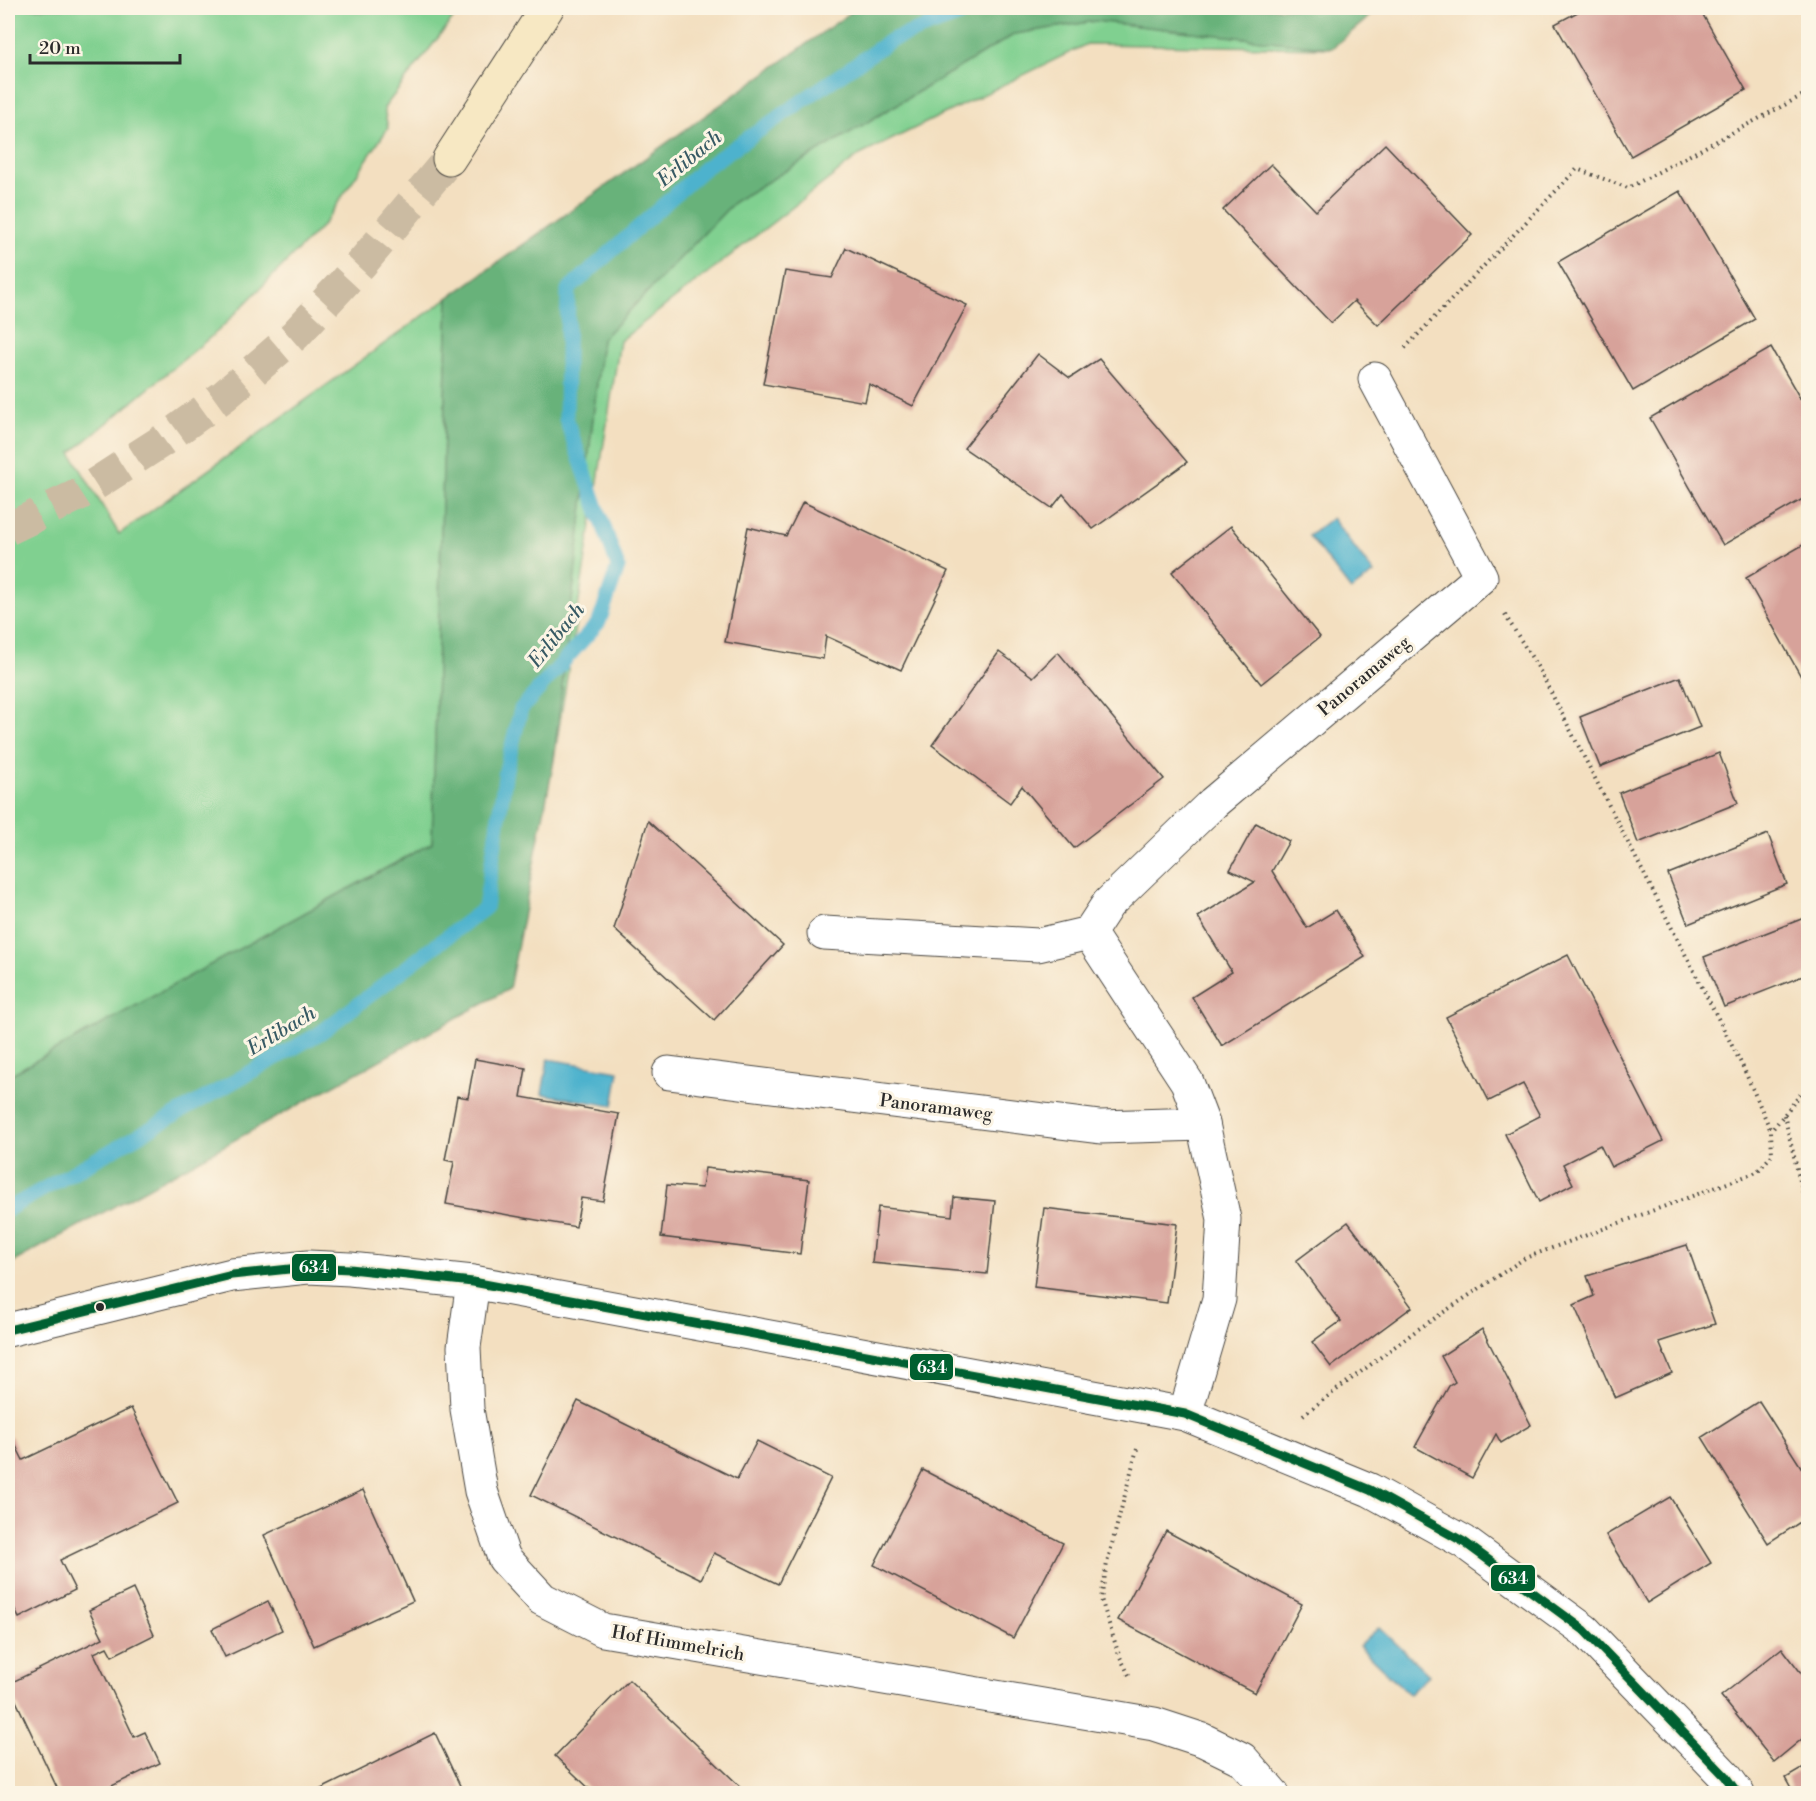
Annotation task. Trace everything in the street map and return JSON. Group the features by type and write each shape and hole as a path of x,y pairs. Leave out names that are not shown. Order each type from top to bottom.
{"main road":[{"path":"449,159 547,8"}],"street":[{"path":"1375,379 1481,576"},
{"name":"Panoramaweg","path":"1089,933 1108,904 1213,803 1481,576"},
{"path":"824,933 1038,945 1089,933 1187,1082 1203,1125 1224,1219 1219,1299 1185,1414"},
{"name":"Panoramaweg","path":"669,1073 1100,1127 1203,1125"},
{"path":"8,1330 232,1275 308,1267 350,1269 473,1282 1185,1414 1370,1490 1464,1542 1584,1630 1725,1776 1738,1794"},
{"name":"Hof Himmelrich","path":"473,1282 464,1347 467,1409 481,1491 504,1558 542,1599 603,1630 1154,1724 1203,1740 1242,1759 1274,1794"}],"path":[{"path":"1375,379 1577,169 1628,188 1807,93 1809,96"},
{"path":"1297,1419 1417,1330 1525,1258 1757,1172 1772,1155 1770,1131 1743,1067 1539,669 1481,576"},
{"path":"1770,1131 1809,1085"},
{"path":"1784,1115 1809,1214"},
{"path":"1140,1439 1107,1563 1101,1599 1119,1655 1154,1724"}],"green space":[{"path":"8,8 461,8 384,108 388,128 323,225 219,330 71,453 119,534 448,298 432,843 8,1076"},
{"path":"857,8 1380,8 1332,48 1095,21 1015,34 735,201 602,339 553,766 509,989 8,1265 8,1076 432,843 448,298"},
{"path":"1095,21 1332,48 1087,44 860,155 620,341 553,766 602,339 735,201 1015,34"}],"water":[{"path":"1332,518 1374,573 1351,590 1309,536"},
{"path":"548,1059 619,1071 613,1106 542,1094"},
{"path":"1379,1627 1429,1675 1409,1694 1359,1646"}],"building":[{"path":"1585,8 1699,8 1746,90 1631,156 1555,24"},
{"path":"1385,144 1472,235 1378,325 1354,301 1331,323 1223,210 1271,164 1316,211"},
{"path":"1680,191 1755,319 1633,391 1558,262"},
{"path":"846,248 967,305 913,406 869,384 865,402 763,384 785,271 832,278"},
{"path":"1771,348 1808,412 1808,496 1723,545 1650,418"},
{"path":"1038,354 1070,378 1099,359 1187,462 1093,529 1063,494 1052,508 964,448"},
{"path":"803,502 948,571 901,670 826,636 823,659 725,642 748,527 786,536"},
{"path":"1231,526 1320,637 1261,684 1172,572"},
{"path":"1808,542 1808,689 1746,578"},
{"path":"999,652 1033,677 1058,652 1164,779 1074,848 1022,786 1010,803 932,745"},
{"path":"1680,677 1700,727 1600,767 1580,717"},
{"path":"1719,753 1738,803 1638,843 1619,793"},
{"path":"648,821 783,945 714,1020 614,929"},
{"path":"1256,823 1289,841 1272,871 1307,928 1336,910 1365,957 1222,1046 1192,997 1232,972 1198,917 1255,882 1230,870"},
{"path":"1768,834 1787,884 1688,924 1668,874"},
{"path":"1804,918 1808,929 1808,974 1724,1007 1704,957"},
{"path":"1568,955 1663,1141 1611,1167 1600,1145 1563,1164 1573,1184 1539,1202 1505,1134 1540,1116 1523,1084 1489,1101 1446,1017"},
{"path":"475,1059 526,1068 521,1097 619,1114 603,1201 581,1198 576,1227 446,1204 454,1162 445,1160 457,1096 468,1098"},
{"path":"705,1168 809,1180 800,1254 661,1237 667,1185 702,1188"},
{"path":"954,1197 995,1201 987,1274 872,1263 878,1207 952,1216"},
{"path":"1044,1208 1177,1224 1167,1303 1034,1287"},
{"path":"1348,1222 1412,1307 1331,1367 1312,1342 1341,1321 1296,1261"},
{"path":"1687,1245 1715,1324 1659,1342 1672,1373 1615,1398 1574,1305 1594,1296 1587,1276"},
{"path":"1482,1329 1531,1425 1501,1443 1496,1434 1472,1478 1415,1447 1449,1386 1455,1382 1441,1356"},
{"path":"578,1401 737,1479 757,1441 831,1478 778,1584 714,1553 701,1579 531,1495"},
{"path":"1759,1401 1808,1478 1808,1517 1768,1543 1702,1437"},
{"path":"131,1408 178,1503 60,1560 75,1590 19,1618 8,1595 8,1438 11,1436 23,1460"},
{"path":"923,1470 1063,1543 1013,1638 874,1565"},
{"path":"363,1490 413,1601 314,1646 264,1535"},
{"path":"1670,1497 1711,1563 1647,1603 1606,1535"},
{"path":"1166,1531 1302,1604 1255,1693 1118,1620"},
{"path":"133,1589 154,1635 112,1656 107,1647 94,1653 134,1737 145,1732 160,1763 95,1794 60,1794 8,1684 103,1638 89,1610"},
{"path":"268,1601 282,1630 225,1657 212,1629"},
{"path":"1782,1648 1808,1682 1808,1734 1774,1762 1721,1696"},
{"path":"629,1680 748,1794 595,1794 555,1756"},
{"path":"435,1733 464,1794 311,1794"},
{"path":"1808,1765 1808,1794 1795,1794 1786,1778"}],"waterway":[{"name":"Erlibach","path":"8,1209 320,1033 485,908 506,770 521,709 599,622 618,567 566,419 568,290 706,167 891,40 979,8"}],"tunnel":[{"path":"8,529 80,494 162,441 224,396 295,335 362,263 449,159"}],"transit line":[{"name":"634","path":"8,1330 232,1275 308,1267 350,1269 473,1282 1185,1414 1370,1490 1464,1542 1584,1630 1725,1776 1738,1794"}]}
